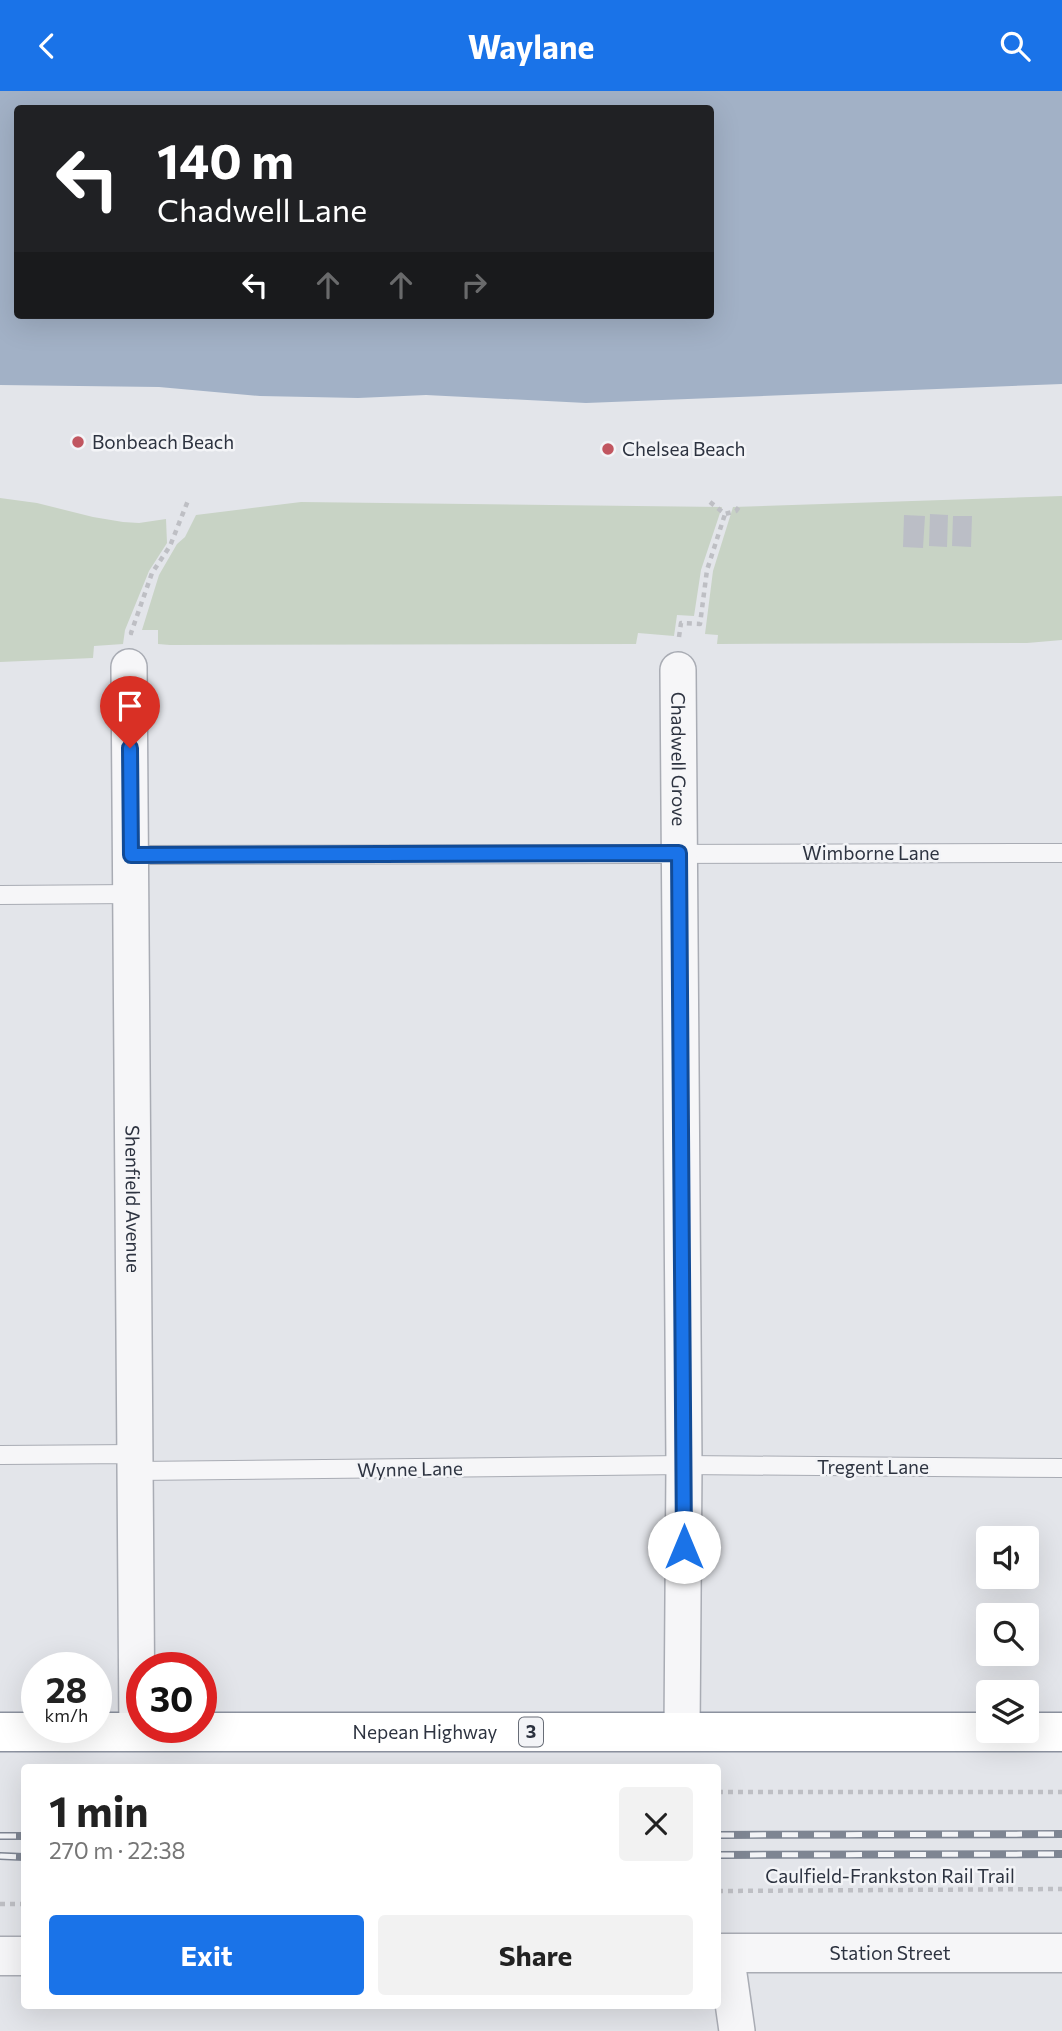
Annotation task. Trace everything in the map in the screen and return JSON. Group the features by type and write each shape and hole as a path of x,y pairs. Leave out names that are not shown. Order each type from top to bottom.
{"highway":[{"name":"Nepean Highway","path":"0,1732 126,1732"},
{"name":"Nepean Highway","path":"217,1732 1062,1732"}],"street":[{"name":"Chadwell Grove","path":"678,655 684,1465 682,1732"},
{"name":"Shenfield Avenue","path":"130,667 137,1652"},
{"name":"Station Street","path":"722,1954 1062,1953"},
{"path":"722,1954 737,2031"},
{"path":"0,1956 21,1956"}],"lane":[{"name":"Wimborne Lane","path":"131,855 1062,853"},
{"path":"0,895 132,894"},
{"name":"Wynne Lane","path":"0,1455 136,1462 684,1465"},
{"name":"Tregent Lane","path":"684,1465 1062,1468"}],"path":[{"path":"141,634 131,633 152,573 170,546 189,498"},
{"path":"710,502 724,514"},
{"path":"724,514 736,511 741,504"},
{"path":"678,655 681,623 700,624 706,570 724,514"},
{"path":"721,1792 1062,1792"},
{"name":"Caulfield-Frankston Rail Trail","path":"721,1891 1062,1889"},
{"path":"0,1904 21,1904"}],"green space":[{"path":"1062,496 1062,640 1027,643 717,644 718,635 705,634 713,571 733,507"},
{"path":"0,498 37,503 123,522 139,523 166,519 167,543 149,571 125,630 123,644 94,646 93,658 0,662"},
{"path":"301,502 722,507 701,570 694,616 677,615 674,636 638,633 636,644 170,645 158,644 158,630 142,630 159,575 177,544 185,537 196,515"}],"water":[{"path":"0,91 1062,91 1062,384 586,403 426,395 358,398 260,396 159,387 0,385"}],"building":[{"path":"930,514 948,515 947,547 929,546"},
{"path":"904,515 925,516 923,548 903,547"},
{"path":"953,516 972,516 971,547 952,546"}],"railway":[{"path":"721,1835 1062,1834"},
{"path":"0,1836 21,1836"},
{"path":"721,1855 1062,1854"},
{"path":"0,1856 21,1857"}],"place":[{"name":"Bonbeach Beach","path":"78,442"},
{"name":"Chelsea Beach","path":"608,449"}],"route":[{"path":"130,748 131,855 679,853 684,1547"}]}
